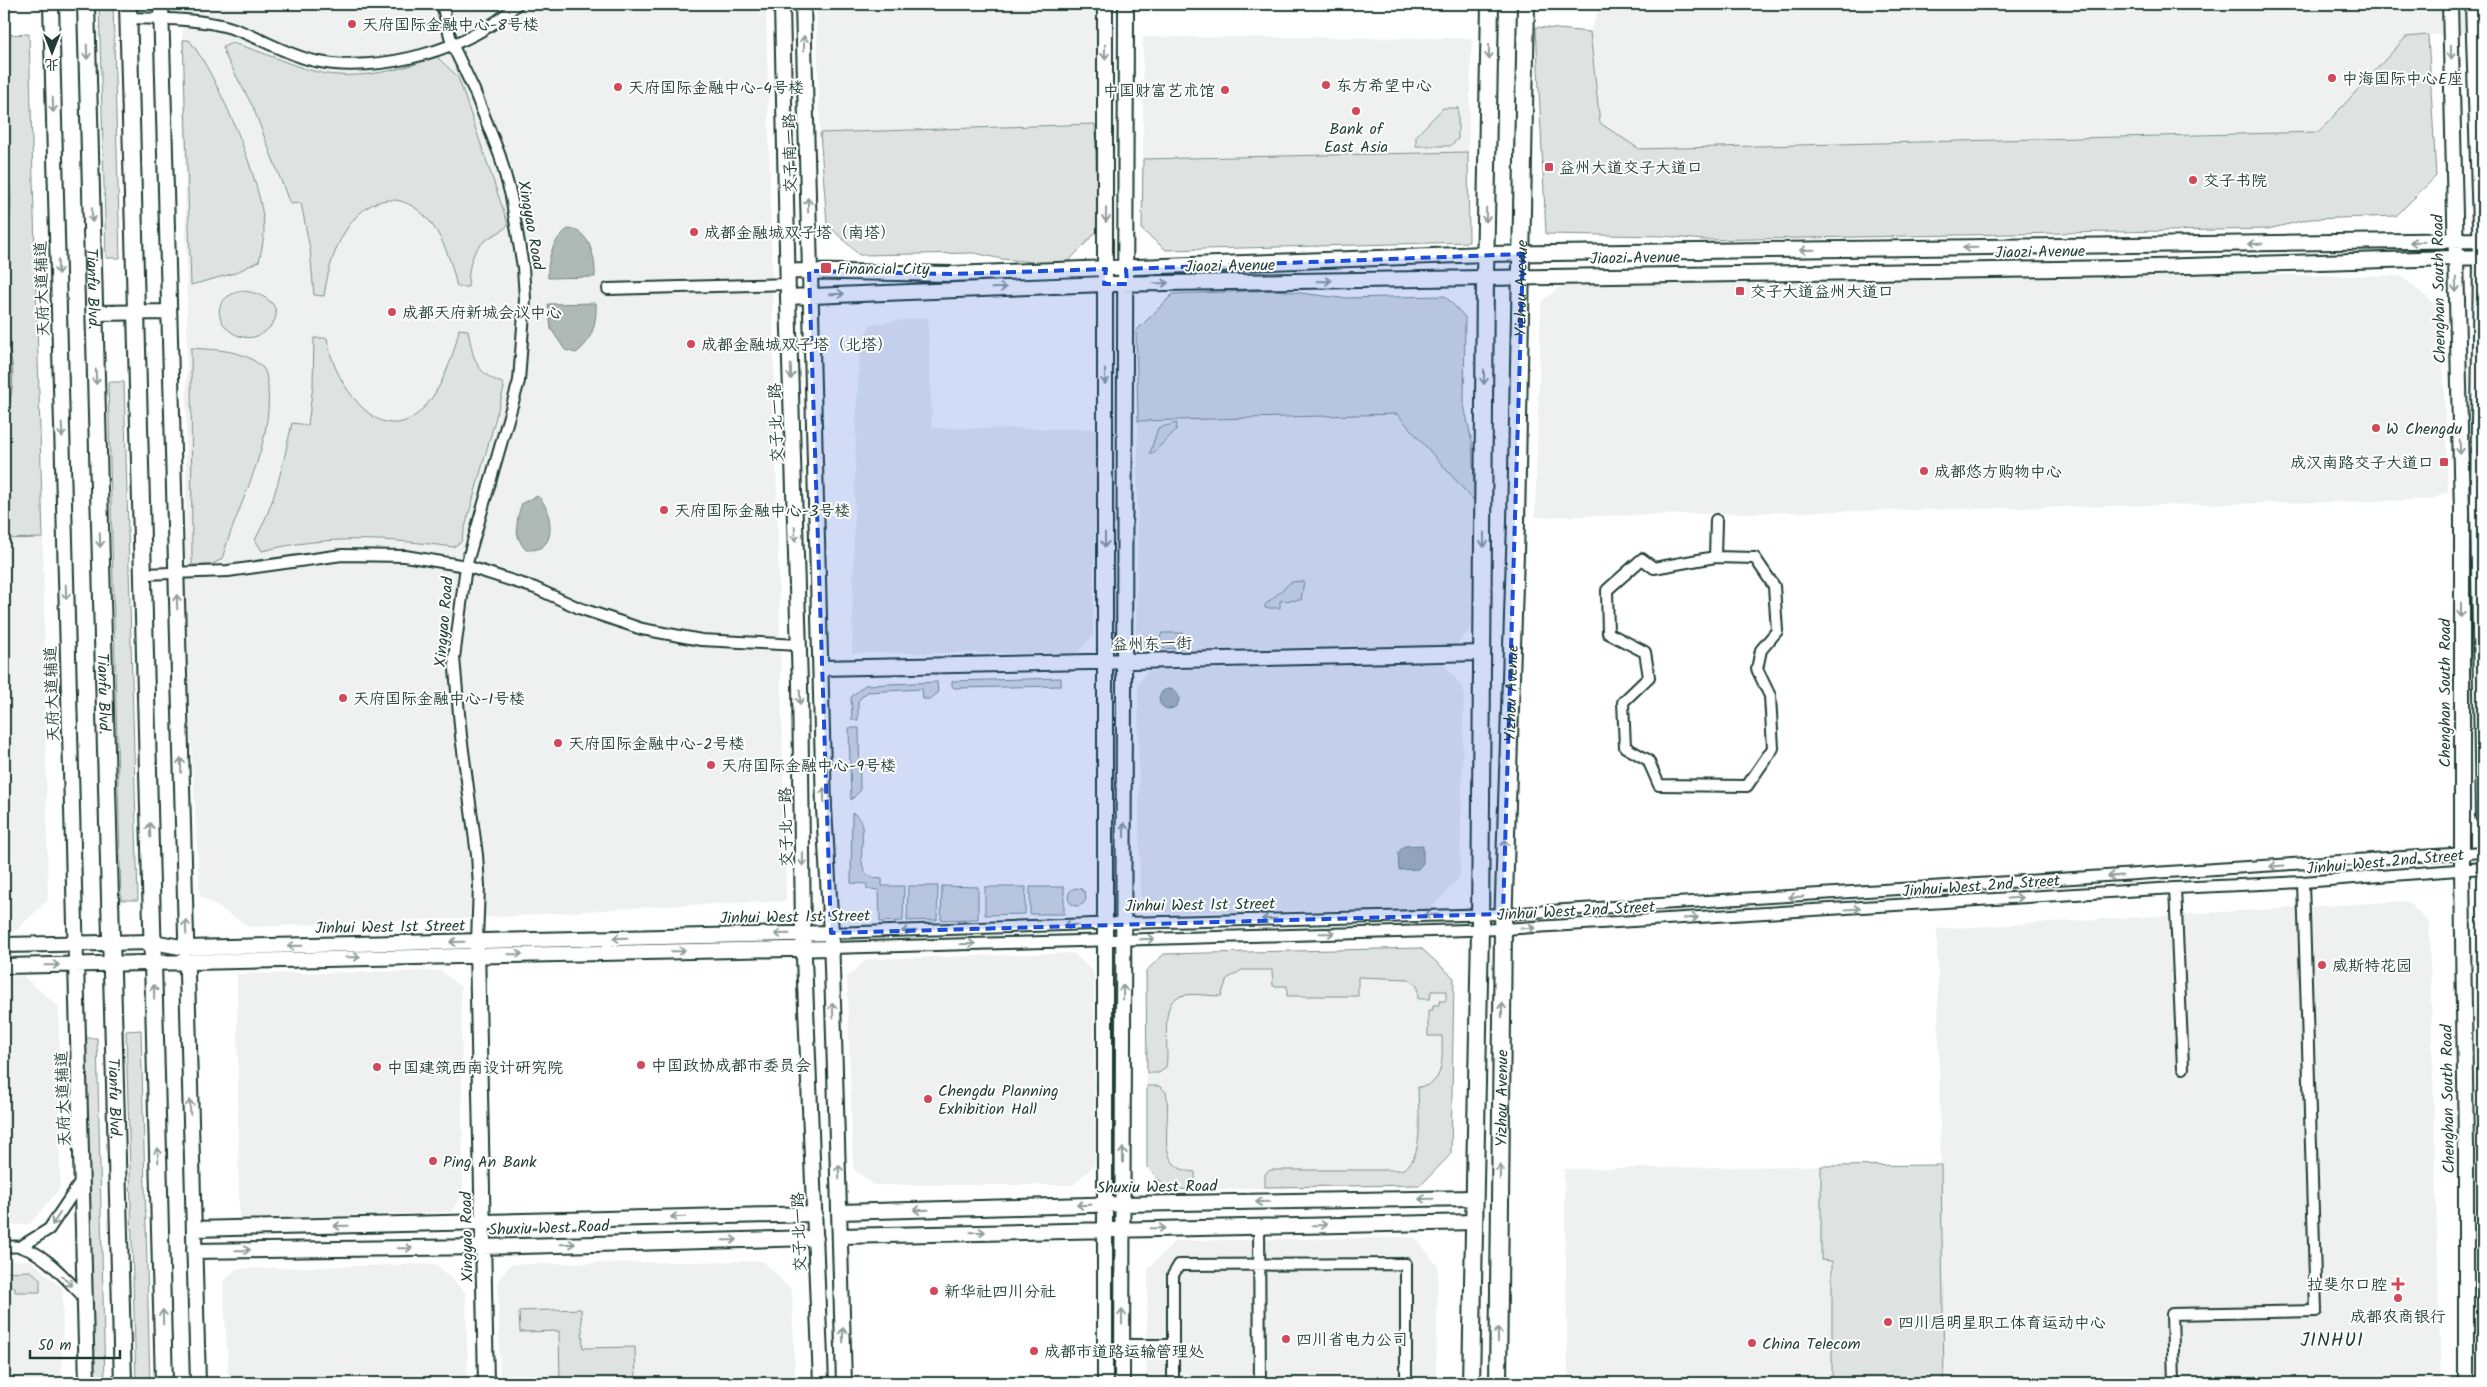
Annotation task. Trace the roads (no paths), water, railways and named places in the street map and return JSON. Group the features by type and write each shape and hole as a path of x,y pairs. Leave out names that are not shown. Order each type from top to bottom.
{"main road":[{"name":"Tianfu Blvd.","path":"86,4 123,1383"},
{"name":"Yizhou Avenue","path":"1471,1383 1480,922 1485,277 1490,4"},
{"name":"Yizhou Avenue","path":"1498,1383 1503,922 1516,532 1526,4"},
{"path":"128,11 164,1383"}],"street":[{"name":"天府大道辅道","path":"50,4 87,1383"},
{"path":"161,4 198,1383"},
{"name":"Xingyao Road","path":"442,4 452,44 474,90 507,180 518,233 526,299 519,381 466,566 454,658 461,736 477,855 479,886 477,948 486,1383"},
{"path":"128,11 162,19 218,24 315,61 355,65 405,59 452,44 473,35 505,16 517,4"},
{"name":"交子南一路","path":"782,4 788,284"},
{"name":"交子南一路","path":"803,4 809,271"},
{"path":"1105,4 1105,1383"},
{"path":"1122,1383 1127,284 1126,4"},
{"name":"Chenghan South Road","path":"2450,4 2454,241 2462,512 2462,869 2466,1148 2466,1383"},
{"path":"2472,4 2482,257 2478,504 2483,816"},
{"name":"Jiaozi Avenue","path":"788,284 809,271 951,274 1126,269 1486,254 2481,240"},
{"name":"Jiaozi Avenue","path":"788,284 811,295 1104,284 2121,268 2482,257"},
{"path":"809,271 824,808 831,940 844,1383"},
{"path":"608,289 788,284"},
{"name":"交子北一路","path":"788,284 799,645 804,949 821,1383"},
{"path":"94,314 170,312"},
{"path":"1715,557 1716,520"},
{"path":"143,574 228,571 298,560 374,554 427,559 466,566 535,588 579,608 642,629 701,640 799,645"},
{"path":"1715,557 1756,558 1774,586 1777,631 1761,650 1757,670 1770,696 1773,748 1747,786 1659,786 1648,760 1625,747 1623,702 1649,677 1645,652 1608,633 1607,590 1642,559 1654,568 1715,557"},
{"name":"益州东一街","path":"821,668 1483,653"},
{"name":"Jinhui West 2nd Street","path":"1480,922 1503,922 2483,852"},
{"name":"Jinhui West 2nd Street","path":"1480,922 2303,882 2483,868"},
{"path":"2174,1383 2172,1314 2316,1310 2303,882"},
{"path":"2175,888 2183,1068"},
{"name":"Jinhui West 1st Street","path":"477,948 804,949 831,940 1123,923 1480,922"},
{"name":"Jinhui West 1st Street","path":"4,966 153,963 186,955 477,948 804,933 831,940 1123,940 1480,922"},
{"name":"Jinhui West 1st Street","path":"4,945 153,942 186,955"},
{"path":"20,1247 49,1229 82,1180"},
{"name":"Shuxiu West Road","path":"840,1212 1105,1204 1475,1198"},
{"name":"Shuxiu West Road","path":"194,1229 814,1214"},
{"path":"841,1236 1122,1228 1475,1222"},
{"path":"1259,1226 1260,1383"},
{"name":"Shuxiu West Road","path":"194,1251 484,1247 816,1238"},
{"path":"4,1247 20,1247 48,1263 85,1298"},
{"path":"1173,1383 1173,1275 1179,1265 1406,1264 1406,1383"},
{"path":"1122,1345 1173,1345"}],"place":[{"name":"天府国际金融中心-8号楼","path":"352,24"},
{"name":"中海国际中心E座","path":"2332,78"},
{"name":"东方希望中心","path":"1326,85"},
{"name":"天府国际金融中心-4号楼","path":"618,87"},
{"name":"中国财富艺术馆","path":"1225,90"},
{"name":"Bank of East Asia","path":"1356,111"},
{"name":"益州大道交子大道口","path":"1549,167"},
{"name":"交子书院","path":"2193,180"},
{"name":"成都金融城双子塔（南塔）","path":"694,232"},
{"name":"Financial City","path":"826,268"},
{"name":"交子大道益州大道口","path":"1740,291"},
{"name":"成都天府新城会议中心","path":"392,312"},
{"name":"成都金融城双子塔（北塔）","path":"691,344"},
{"name":"W Chengdu","path":"2376,428"},
{"name":"成汉南路交子大道口","path":"2444,462"},
{"name":"成都悠方购物中心","path":"1924,471"},
{"name":"天府国际金融中心-3号楼","path":"664,510"},
{"name":"天府国际金融中心-1号楼","path":"343,698"},
{"name":"天府国际金融中心-2号楼","path":"558,743"},
{"name":"天府国际金融中心-9号楼","path":"711,765"},
{"name":"威斯特花园","path":"2322,965"},
{"name":"中国政协成都市委员会","path":"641,1065"},
{"name":"中国建筑西南设计研究院","path":"377,1067"},
{"name":"Chengdu Planning Exhibition Hall","path":"928,1099"},
{"name":"Ping An Bank","path":"433,1161"},
{"name":"拉斐尔口腔","path":"2398,1284"},
{"name":"新华社四川分社","path":"934,1291"},
{"name":"成都农商银行","path":"2398,1298"},
{"name":"四川启明星职工体育运动中心","path":"1888,1322"},
{"name":"四川省电力公司","path":"1286,1339"},
{"name":"China Telecom","path":"1752,1343"},
{"name":"成都市道路运输管理处","path":"1034,1351"}],"district":[{"name":"JINHUI","path":"2332,1339"}]}
